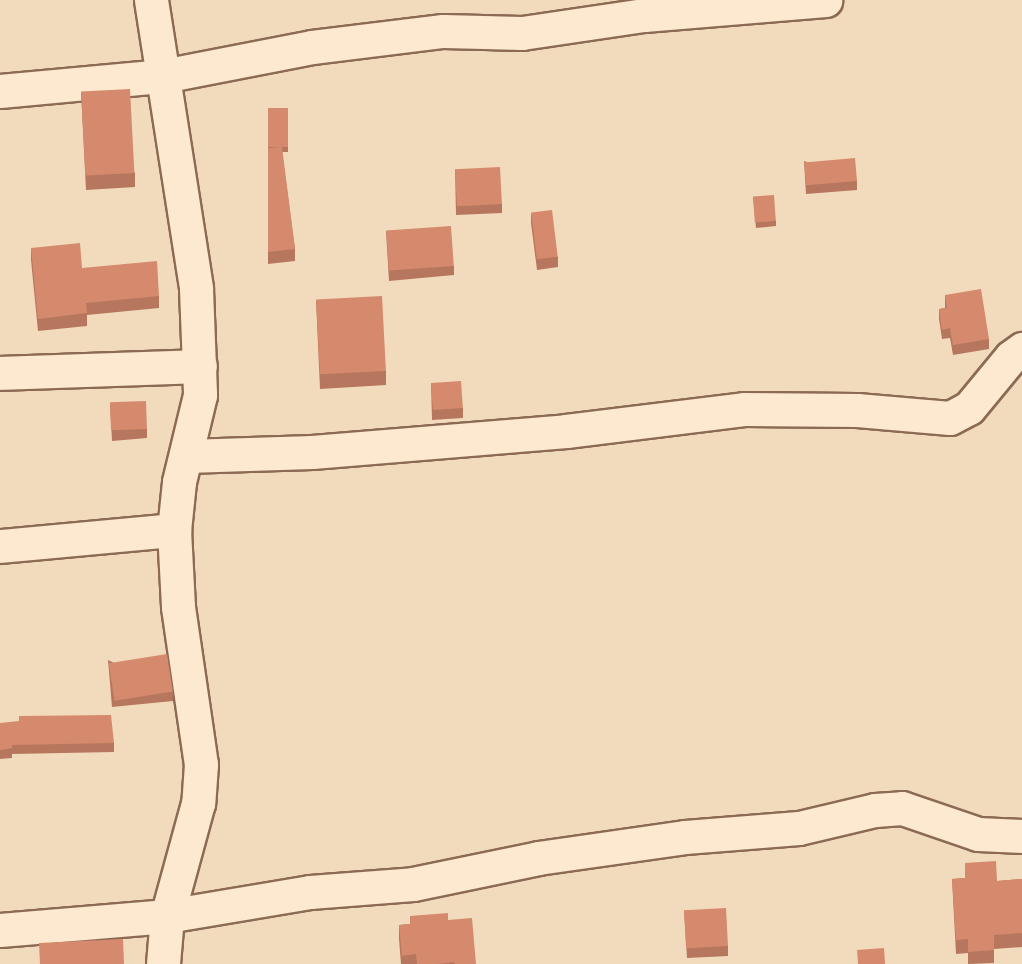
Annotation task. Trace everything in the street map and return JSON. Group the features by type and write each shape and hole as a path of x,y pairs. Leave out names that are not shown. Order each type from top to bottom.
{"street":[{"path":"151,0 196,290 200,366 198,417 179,482 174,530 178,607 201,764 198,803 167,916 163,964"},
{"path":"0,91 163,76 312,47 443,31 522,33 644,15 825,0"},
{"path":"186,456 312,452 566,431 744,409 857,410 950,418 969,408 1011,357 1022,349"},
{"path":"0,373 200,366"},
{"path":"0,546 174,530"},
{"path":"0,930 167,916 310,892 413,884 538,858 686,837 799,828 875,810 902,808 978,834 1022,836"}],"building":[{"path":"130,89 134,173 85,175 81,92"},
{"path":"268,108 288,108 288,147 268,147"},
{"path":"282,147 295,249 268,252 268,148"},
{"path":"855,158 857,181 806,185 804,162"},
{"path":"500,167 502,204 457,206 455,169"},
{"path":"774,195 776,221 755,222 753,196"},
{"path":"552,210 558,257 537,259 531,213"},
{"path":"451,226 454,266 389,270 386,231"},
{"path":"80,243 82,268 157,261 159,296 86,303 87,313 38,319 31,248"},
{"path":"981,289 989,339 953,345 950,328 942,330 939,309 947,308 945,295"},
{"path":"382,296 386,371 320,374 316,299"},
{"path":"461,381 463,408 433,410 431,383"},
{"path":"146,401 147,429 111,430 110,402"},
{"path":"167,654 173,692 115,701 109,663"},
{"path":"111,715 114,743 12,745 12,748 0,750 0,723 19,721 19,716"},
{"path":"996,861 997,881 1022,879 1022,933 994,935 994,950 968,952 968,939 956,940 952,879 965,878 965,863"},
{"path":"726,908 728,946 686,948 684,910"},
{"path":"448,913 448,920 472,918 476,964 455,964 454,962 417,964 416,954 402,956 399,925 410,924 410,916"},
{"path":"123,939 124,964 40,964 39,943"},
{"path":"884,948 885,964 858,964 857,950"}]}
